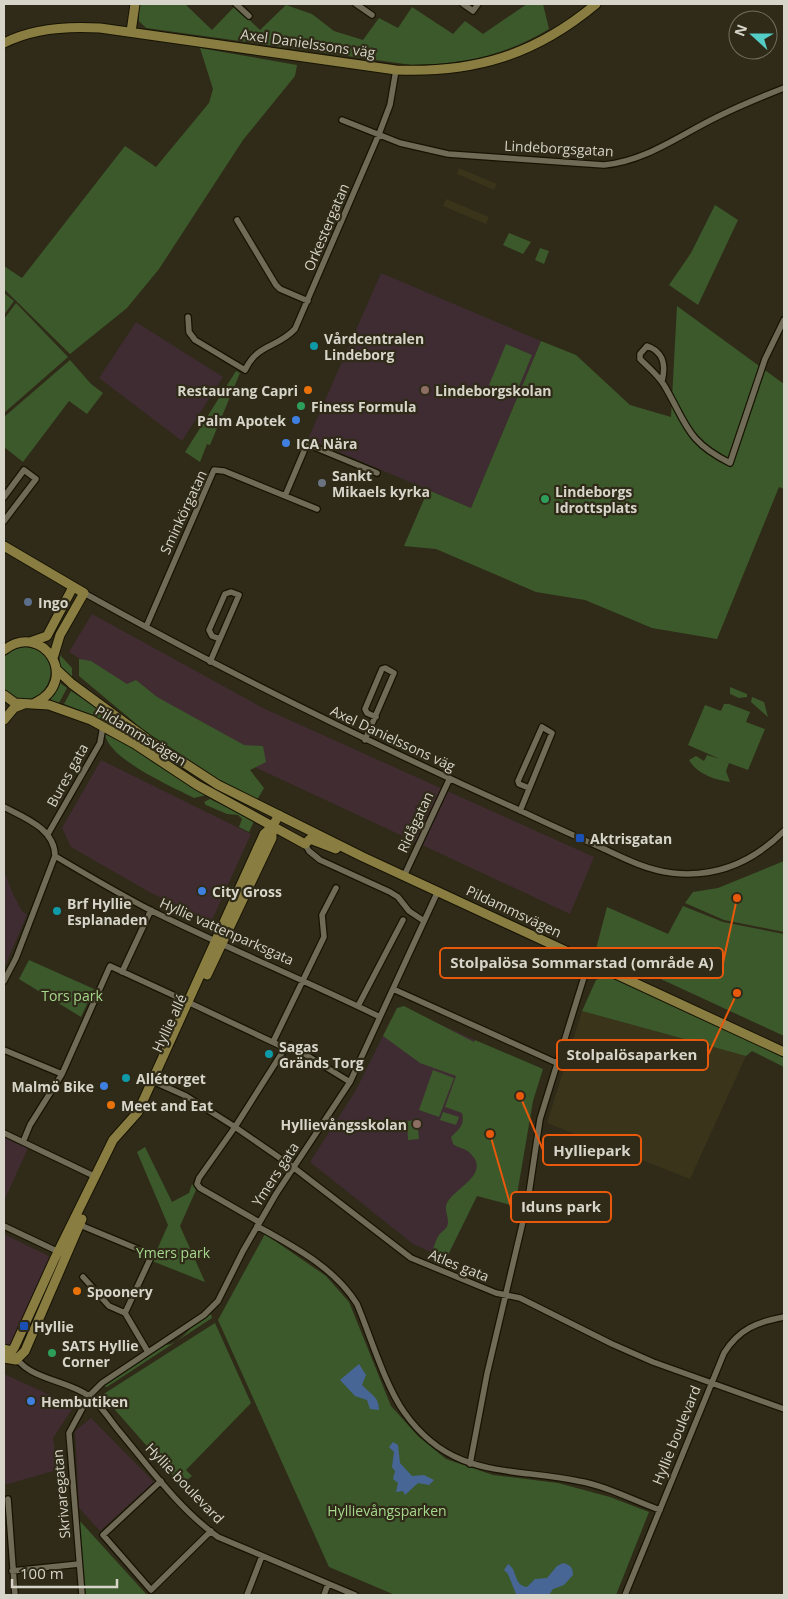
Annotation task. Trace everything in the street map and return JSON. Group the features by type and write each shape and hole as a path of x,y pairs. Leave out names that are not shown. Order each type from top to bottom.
{"street":[{"path":"131,32 135,4"},
{"path":"236,4 249,16"},
{"path":"356,4 372,15"},
{"path":"462,4 473,11 478,4"},
{"name":"Axel Danielssons väg","path":"4,43 26,34 71,27 131,32 396,70 446,70 486,63 514,54 558,32 596,4"},
{"name":"Orkestergatan","path":"188,317 189,332 195,340 244,370 255,353 286,338 295,329 379,134 390,105 396,70"},
{"name":"Lindeborgsgatan","path":"342,120 414,146 448,154 615,164 640,157 716,117 784,88"},
{"path":"237,220 276,285 280,289 308,301"},
{"path":"662,381 665,368 664,361 652,348 647,346 640,354 640,359 662,381 692,436 710,453 730,463 765,359 784,320"},
{"path":"317,509 283,495 307,444 377,473"},
{"path":"4,497 24,470 36,479 4,520"},
{"name":"Sminkörgatan","path":"146,627 214,470 224,471 283,495"},
{"name":"Axel Danielssons väg","path":"4,546 73,587 210,662 365,740 449,780 639,865 657,871 703,874 737,864 763,851 784,832"},
{"path":"4,640 30,642 47,636 73,587"},
{"path":"210,662 239,596 231,592 225,594 209,630 212,636 220,639"},
{"path":"53,658 60,636 84,593"},
{"path":"4,650 19,642"},
{"path":"30,642 47,650 53,658 56,669 52,690 35,703"},
{"path":"365,740 376,717 394,673 385,668 382,670 365,709 367,713 376,717"},
{"name":"Pildammsvägen","path":"56,669 72,684 183,764 218,786 404,876 736,1028 784,1048"},
{"name":"Pildammsvägen","path":"4,695 15,703 35,703 71,711 135,744 185,778 305,844 310,839 363,857"},
{"path":"4,720 14,708 24,704"},
{"name":"Bures gata","path":"48,834 100,742 103,726"},
{"path":"520,811 552,733 542,727 518,781 529,788"},
{"name":"Ridågatan","path":"404,876 449,780"},
{"path":"4,807 48,834 54,846 55,856 18,952 4,981"},
{"name":"Hyllie allé","path":"16,1360 25,1351 63,1254 113,1140 138,1112 220,942 264,834 272,827 279,815"},
{"path":"305,844 309,851 320,860 398,897 408,911 424,921"},
{"name":"Hyllie vattenparksgata","path":"55,856 151,910 304,979 380,1017"},
{"path":"273,1042 324,937 322,915 336,888"},
{"name":"Ymers gata","path":"89,1396 102,1383 212,1310 258,1224 293,1167 350,1082 438,891"},
{"path":"122,972 151,910"},
{"path":"358,1006 403,920"},
{"path":"470,1464 487,1374 528,1200 540,1119 559,1064 589,961"},
{"path":"23,1142 30,1125 62,1074 110,966 285,1048"},
{"path":"393,989 559,1064"},
{"name":"Hyllie allé","path":"8,1350 80,1224 113,1150 135,1125 156,1083 190,1003"},
{"name":"Pildammsvägen","path":"736,1028 784,1052"},
{"path":"350,1082 296,1046 290,1044 285,1048 235,1127 199,1178 197,1184 200,1188 315,1261 346,1288 357,1304 404,1412 438,1447 470,1464 578,1481 606,1488 660,1510"},
{"path":"4,1050 62,1074"},
{"name":"Atles gata","path":"156,1083 186,1096 235,1127 293,1167 411,1258 507,1295 520,1298 637,1355 784,1409"},
{"path":"4,1133 96,1177"},
{"path":"80,1224 152,1256 125,1313"},
{"path":"4,1226 63,1254"},
{"path":"83,1277 108,1306 125,1313 148,1352"},
{"name":"Hyllie boulevard","path":"625,1595 724,1353 736,1336 758,1323 784,1318"},
{"path":"8,1350 16,1360"},
{"name":"Hyllie boulevard","path":"4,1358 16,1360 30,1370 89,1396 161,1481 210,1531 262,1556 355,1595"},
{"name":"Skrivaregatan","path":"82,1595 69,1433 89,1396"},
{"path":"161,1481 104,1535 151,1590 210,1531"},
{"path":"8,1499 15,1595"},
{"path":"247,1595 262,1556"},
{"path":"12,1571 79,1564"},
{"path":"324,1595 328,1584"}],"shaded area":[{"path":"459,168 497,184 494,190 457,174"},
{"path":"446,199 489,217 486,224 443,206"},
{"name":"Lindeborgskolan","path":"381,273 541,341 471,508 308,439"},
{"path":"136,322 223,377 182,441 99,378"},
{"path":"92,614 265,709 594,857 570,914 248,764 69,652"},
{"path":"101,760 251,834 211,922 151,893 71,847 62,828"},
{"path":"4,871 13,894 22,911 27,915 5,966"},
{"name":"Hyllievångsskolan","path":"404,1008 475,1040 467,1062 494,1158 446,1259 413,1244 310,1162 356,1090 391,1020"},
{"path":"582,1011 746,1056 690,1179 547,1123"},
{"path":"4,1137 28,1148 4,1201"},
{"path":"4,1234 51,1257 11,1349 4,1346"},
{"path":"4,1374 74,1406 53,1438 57,1470 4,1485"},
{"path":"91,1418 154,1482 100,1531 79,1508 75,1431"}],"green space":[{"path":"139,4 185,4 212,30 235,6 260,30 286,5 312,14 334,31 363,40 379,18 398,28 412,7 453,34 465,21 483,34 527,4 543,4 549,29 516,46 484,57 449,63 412,65 146,28 139,21"},
{"path":"200,48 297,65 295,76 243,140 159,269 127,308 70,354 4,289 4,266 22,278 125,146 156,167 209,103 213,89"},
{"path":"715,205 738,220 698,305 669,285 691,253"},
{"path":"509,233 531,242 523,254 503,245"},
{"path":"540,248 549,251 544,264 535,260"},
{"path":"4,293 14,301 4,315"},
{"path":"16,303 68,357 4,413 4,319"},
{"path":"677,306 784,384 784,489 779,487 717,639 652,628 585,600 536,592 436,549 404,546 428,490 471,508 541,341 576,355 630,405 671,417"},
{"path":"506,344 532,355 515,396 489,385"},
{"path":"70,360 91,384 103,393 87,414 69,401 23,462 4,447 4,417"},
{"path":"236,371 240,373 210,445 207,444 200,462 185,452"},
{"path":"25,647 40,652 48,661 51,673 47,684 40,694 30,699 18,698 4,689 4,657 14,649"},
{"path":"60,655 72,668 72,679 60,667"},
{"path":"79,659 91,661 127,684 136,680 157,697 244,745 263,746 266,762 250,770 264,788 257,800 220,782 149,739 134,722 79,676"},
{"path":"60,683 67,688 59,703 50,701"},
{"path":"730,687 747,694 747,697 739,698 730,694"},
{"path":"71,691 114,720 136,740 87,713 64,704"},
{"path":"752,697 764,702 768,717 751,702"},
{"path":"724,704 750,712 746,722 765,729 748,770 729,763 726,771 730,782 707,776 692,765 689,760 696,756 704,761 707,755 720,759 688,745 705,705 721,711"},
{"path":"105,734 129,746 206,795 194,798 157,780 117,753"},
{"path":"210,799 254,821 249,832 239,827 242,819 238,815 227,814 206,805 204,802"},
{"path":"784,861 784,932 724,920 685,903 693,892 718,888"},
{"path":"683,906 723,922 784,934 784,1036 596,949 607,907 668,934"},
{"name":"Tors park","path":"29,960 94,989 81,1017 19,979"},
{"path":"604,977 620,981 784,1056 784,1067 752,1051 746,1056 582,1011 596,980"},
{"path":"404,1006 474,1042 475,1040 543,1069 533,1101 515,1206 477,1196 446,1259 432,1253 438,1237 448,1224 446,1206 451,1197 474,1174 477,1168 476,1161 468,1151 453,1144 451,1137 457,1132 463,1121 462,1113 445,1107 456,1076 420,1063 383,1036 397,1008"},
{"path":"433,1070 454,1078 439,1117 419,1110"},
{"path":"443,1112 459,1117 456,1125 440,1120"},
{"path":"417,1120 419,1139 408,1140 407,1121"},
{"name":"Ymers park","path":"145,1147 172,1202 189,1193 192,1184 196,1190 180,1226 205,1282 152,1261 168,1225 137,1152"},
{"name":"Hyllievångsparken","path":"265,1234 326,1276 349,1302 391,1406 418,1436 446,1459 493,1475 558,1483 610,1497 649,1512 616,1595 395,1595 329,1567 218,1320"},
{"path":"211,1314 212,1318 178,1340 193,1326"},
{"path":"215,1323 251,1403 186,1470 192,1476 181,1485 102,1395"},
{"path":"174,1343 107,1387 104,1386 164,1345"},
{"path":"79,1520 147,1595 85,1595"}],"water":[{"path":"359,1364 366,1375 362,1385 376,1398 379,1410 370,1409 367,1400 355,1396 340,1380"},
{"path":"393,1442 398,1445 400,1463 412,1476 424,1475 434,1480 429,1485 418,1483 405,1495 403,1491 396,1492 398,1483 393,1479 395,1471 392,1467 394,1452 389,1447"},
{"path":"563,1563 571,1567 573,1575 564,1585 553,1589 549,1595 516,1594 508,1574 504,1570 508,1564 517,1580 527,1587 535,1579 547,1578 557,1566"}],"place":[{"name":"Vårdcentralen Lindeborg","path":"314,346"},
{"name":"Restaurang Capri","path":"308,390"},
{"name":"Lindeborgskolan","path":"425,390"},
{"name":"Finess Formula","path":"301,406"},
{"name":"Palm Apotek","path":"296,420"},
{"name":"ICA Nära","path":"286,443"},
{"name":"Sankt Mikaels kyrka","path":"322,483"},
{"name":"Lindeborgs Idrottsplats","path":"545,499"},
{"name":"Ingo","path":"28,602"},
{"name":"Aktrisgatan","path":"580,838"},
{"name":"City Gross","path":"202,891"},
{"name":"Stolpalösa Sommarstad (område A)","path":"737,898"},
{"name":"Brf Hyllie Esplanaden","path":"57,911"},
{"name":"Stolpalösaparken","path":"737,993"},
{"name":"Sagas Gränds Torg","path":"269,1054"},
{"name":"Allétorget","path":"126,1078"},
{"name":"Malmö Bike","path":"104,1086"},
{"name":"Hylliepark","path":"520,1096"},
{"name":"Meet and Eat","path":"111,1105"},
{"name":"Hyllievångsskolan","path":"417,1124"},
{"name":"Iduns park","path":"490,1134"},
{"name":"Spoonery","path":"77,1291"},
{"name":"Hyllie","path":"24,1326"},
{"name":"SATS Hyllie Corner","path":"52,1353"},
{"name":"Hembutiken","path":"31,1401"}]}
